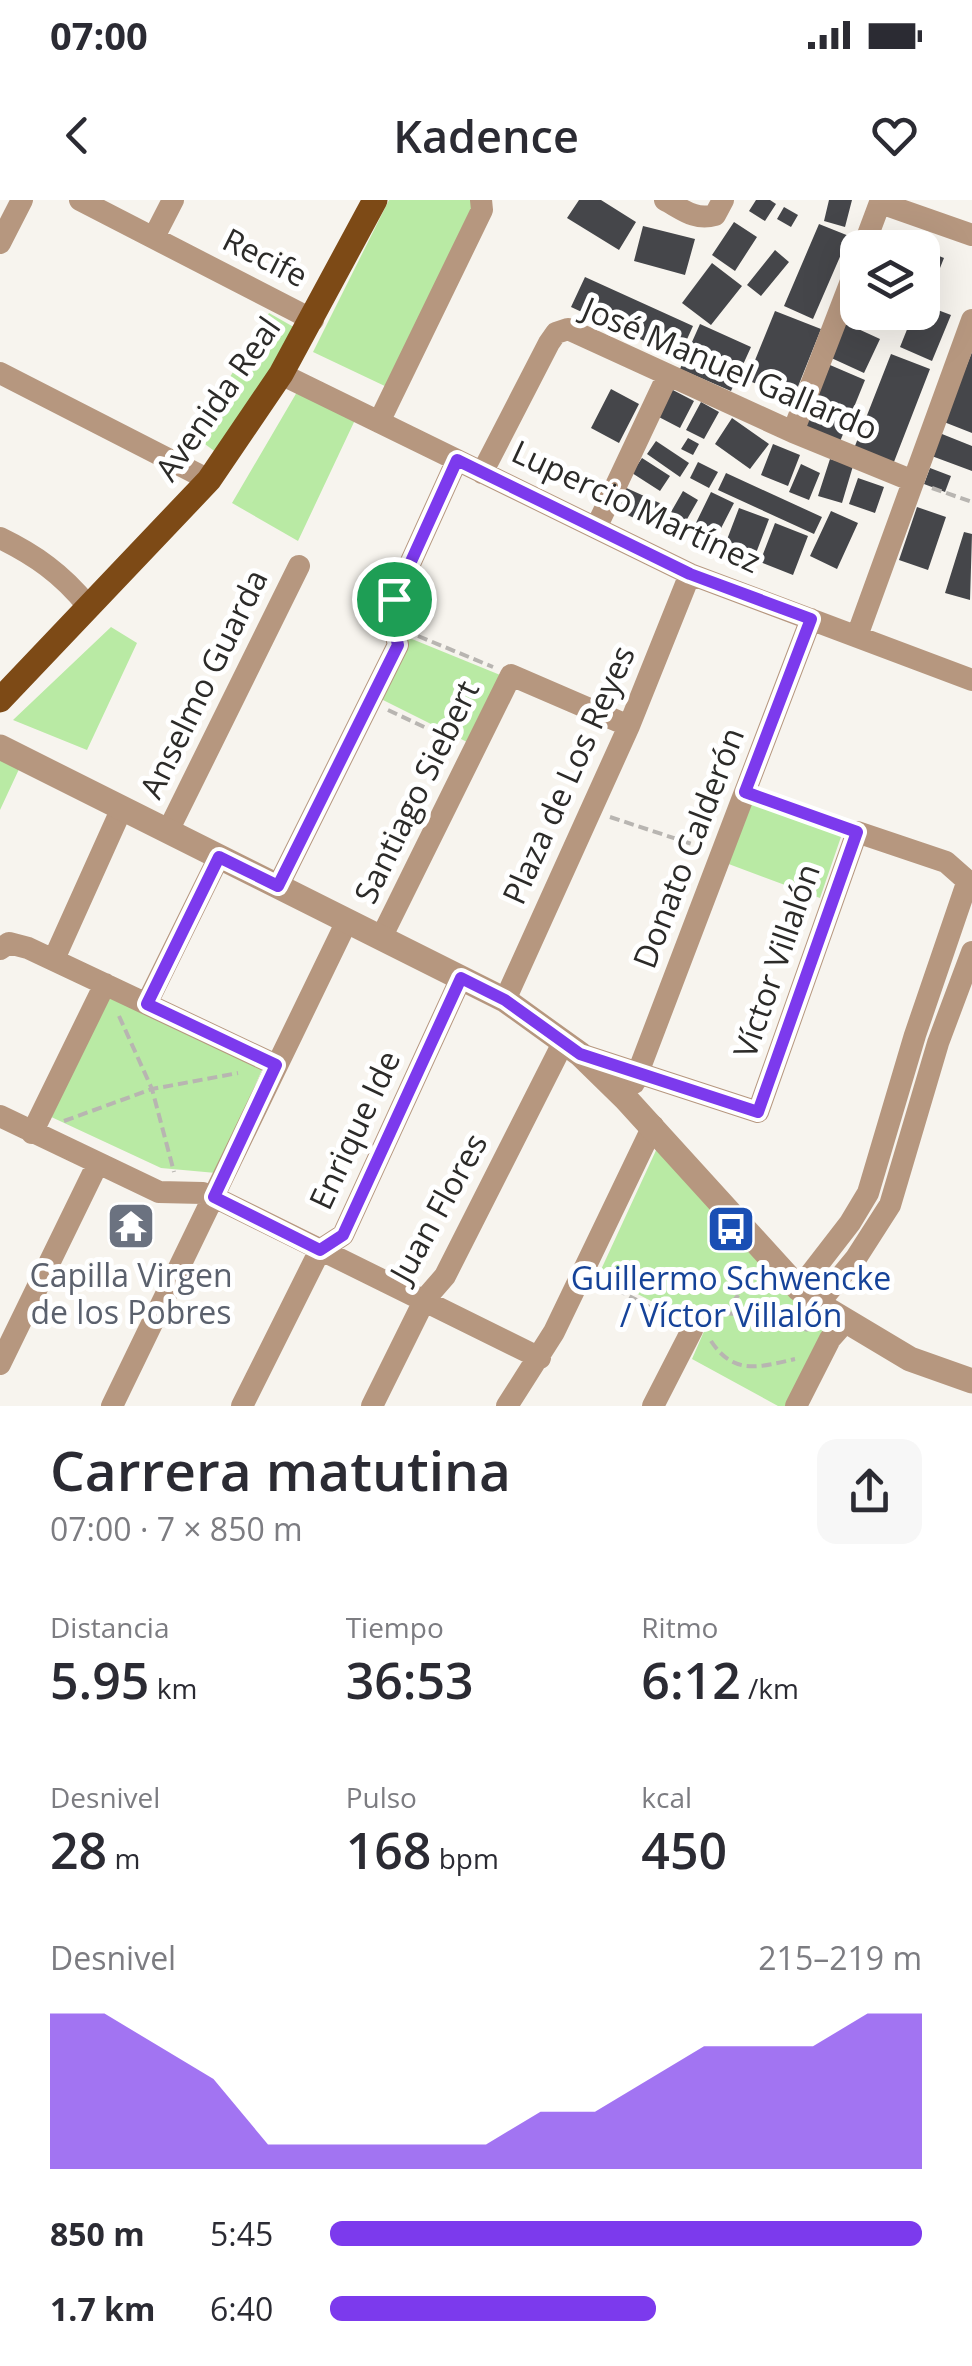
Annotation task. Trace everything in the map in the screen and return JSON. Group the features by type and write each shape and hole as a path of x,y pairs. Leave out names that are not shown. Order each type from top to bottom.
{"main road":[{"name":"Avenida Real","path":"0,700 210,480 281,374 376,200"}],"street":[{"path":"0,242 22,200"},
{"name":"Recife","path":"80,200 313,320"},
{"path":"154,237 172,200"},
{"path":"380,422 482,210 481,200"},
{"path":"665,200 704,218 715,215 723,200"},
{"path":"871,230 881,201 913,207 972,235"},
{"path":"793,432 840,310"},
{"path":"857,636 972,320"},
{"name":"José Manuel Gallardo","path":"482,473 556,333 568,330 793,432 913,481"},
{"path":"0,373 210,480"},
{"name":"Lupercio Martínez","path":"281,374 690,574 972,680"},
{"path":"596,528 668,375"},
{"path":"278,886 398,645 390,610 457,460"},
{"path":"0,538 45,563 87,605"},
{"name":"Anselmo Guarda","path":"168,831 299,566"},
{"name":"Plaza de Los Reyes","path":"505,1000 629,726 690,574"},
{"name":"Donato Calderón","path":"626,1099 811,619"},
{"path":"511,674 629,726"},
{"name":"Santiago Siebert","path":"381,938 511,674"},
{"path":"0,748 505,1000 572,1048 626,1099 838,1330 972,1381"},
{"path":"54,959 122,808"},
{"path":"857,832 946,862 969,884 964,912 915,1035 861,1228"},
{"name":"Víctor Villalón","path":"639,1072 758,1112 857,832"},
{"path":"147,1004 219,857"},
{"name":"Santiago Siebert","path":"112,1406 347,921"},
{"path":"0,949 9,944 54,959 276,1065"},
{"path":"809,1296 861,1228 890,1204 938,1043 972,952"},
{"name":"Enrique Ide","path":"242,1406 320,1250 343,1235 461,978"},
{"path":"32,1133 106,984"},
{"path":"915,1035 938,1043"},
{"path":"572,1048 639,1072"},
{"name":"Juan Flores","path":"372,1406 426,1299 445,1276 572,1048"},
{"path":"0,1116 158,1192 203,1193 214,1197 540,1358"},
{"path":"507,1406 521,1380 540,1358 585,1272 653,1126"},
{"path":"0,1364 97,1165"},
{"path":"654,1406 692,1330"},
{"path":"796,1406 838,1330"}],"path":[{"path":"913,481 972,502"},
{"path":"394,626 511,674"},
{"path":"370,701 475,751"},
{"path":"745,792 857,832"},
{"path":"592,810 722,854"},
{"path":"106,984 152,1089 179,1193"},
{"path":"32,1133 152,1089 276,1065"},
{"path":"770,1256 706,1334 722,1358 742,1366 796,1359"},
{"path":"585,1272 692,1330"},
{"path":"725,1313 838,1330"}],"green space":[{"path":"389,200 475,200 389,388 313,352"},
{"path":"269,313 299,330 217,453 194,436"},
{"path":"297,392 355,420 298,541 232,503"},
{"path":"111,627 137,643 87,750 13,720"},
{"path":"407,637 515,681 479,748 379,698"},
{"path":"0,758 20,767 0,810"},
{"path":"748,802 842,834 820,898 726,863"},
{"path":"113,983 269,1054 216,1173 161,1168 47,1115"},
{"path":"658,1146 829,1319 788,1406 778,1406 692,1359 705,1329 599,1274"}],"building":[{"path":"579,200 601,200 636,222 619,250 567,218"},
{"path":"756,200 776,204 765,221 749,211"},
{"path":"829,200 852,200 845,227 824,221"},
{"path":"784,207 798,215 791,227 777,219"},
{"path":"734,222 757,237 735,271 712,255"},
{"path":"819,224 840,232 840,257 813,319 784,306"},
{"path":"643,226 695,239 685,275 634,261"},
{"path":"775,250 789,262 761,296 747,285"},
{"path":"712,263 742,286 711,325 682,303"},
{"path":"585,277 693,326 679,357 571,307"},
{"path":"775,311 821,329 793,399 747,380"},
{"path":"940,311 951,315 932,361 900,347 907,330 940,330"},
{"path":"700,324 751,347 731,391 680,369"},
{"path":"840,328 860,330 880,339 864,373 827,356"},
{"path":"972,352 972,433 944,422"},
{"path":"891,354 930,369 892,467 853,451"},
{"path":"830,365 865,380 839,444 804,429"},
{"path":"669,388 694,401 680,428 655,415"},
{"path":"611,389 639,404 619,443 591,428"},
{"path":"701,402 719,412 704,439 686,430"},
{"path":"732,418 769,444 750,469 715,444"},
{"path":"937,432 972,446 972,471 929,455"},
{"path":"688,438 699,444 693,455 681,449"},
{"path":"656,441 689,463 680,477 647,454"},
{"path":"773,444 800,455 788,486 761,475"},
{"path":"642,458 670,476 660,491 632,473"},
{"path":"830,459 853,466 842,503 818,496"},
{"path":"698,462 718,472 709,488 690,478"},
{"path":"801,464 820,473 809,500 789,492"},
{"path":"930,468 951,476 945,492 924,484"},
{"path":"726,473 822,517 814,534 718,490"},
{"path":"858,478 884,487 875,513 849,504"},
{"path":"622,486 664,505 654,527 612,508"},
{"path":"683,491 698,500 686,521 671,512"},
{"path":"711,492 734,503 714,542 692,531"},
{"path":"917,507 946,517 928,570 899,560"},
{"path":"739,508 769,519 753,561 723,550"},
{"path":"831,511 858,523 837,569 810,556"},
{"path":"775,523 808,536 793,575 760,562"},
{"path":"964,532 972,534 970,600 945,593"}],"place":[{"name":"Capilla Virgen de los Pobres","path":"131,1226"},
{"name":"Guillermo Schwencke / Víctor Villalón","path":"731,1229"}],"route":[{"path":"457,460 690,574 811,619 745,792 857,832 758,1112 580,1054 505,1000 461,978 343,1235 320,1250 214,1197 276,1065 147,1004 219,857 278,886 398,645 390,610 394,599 457,460"}]}
